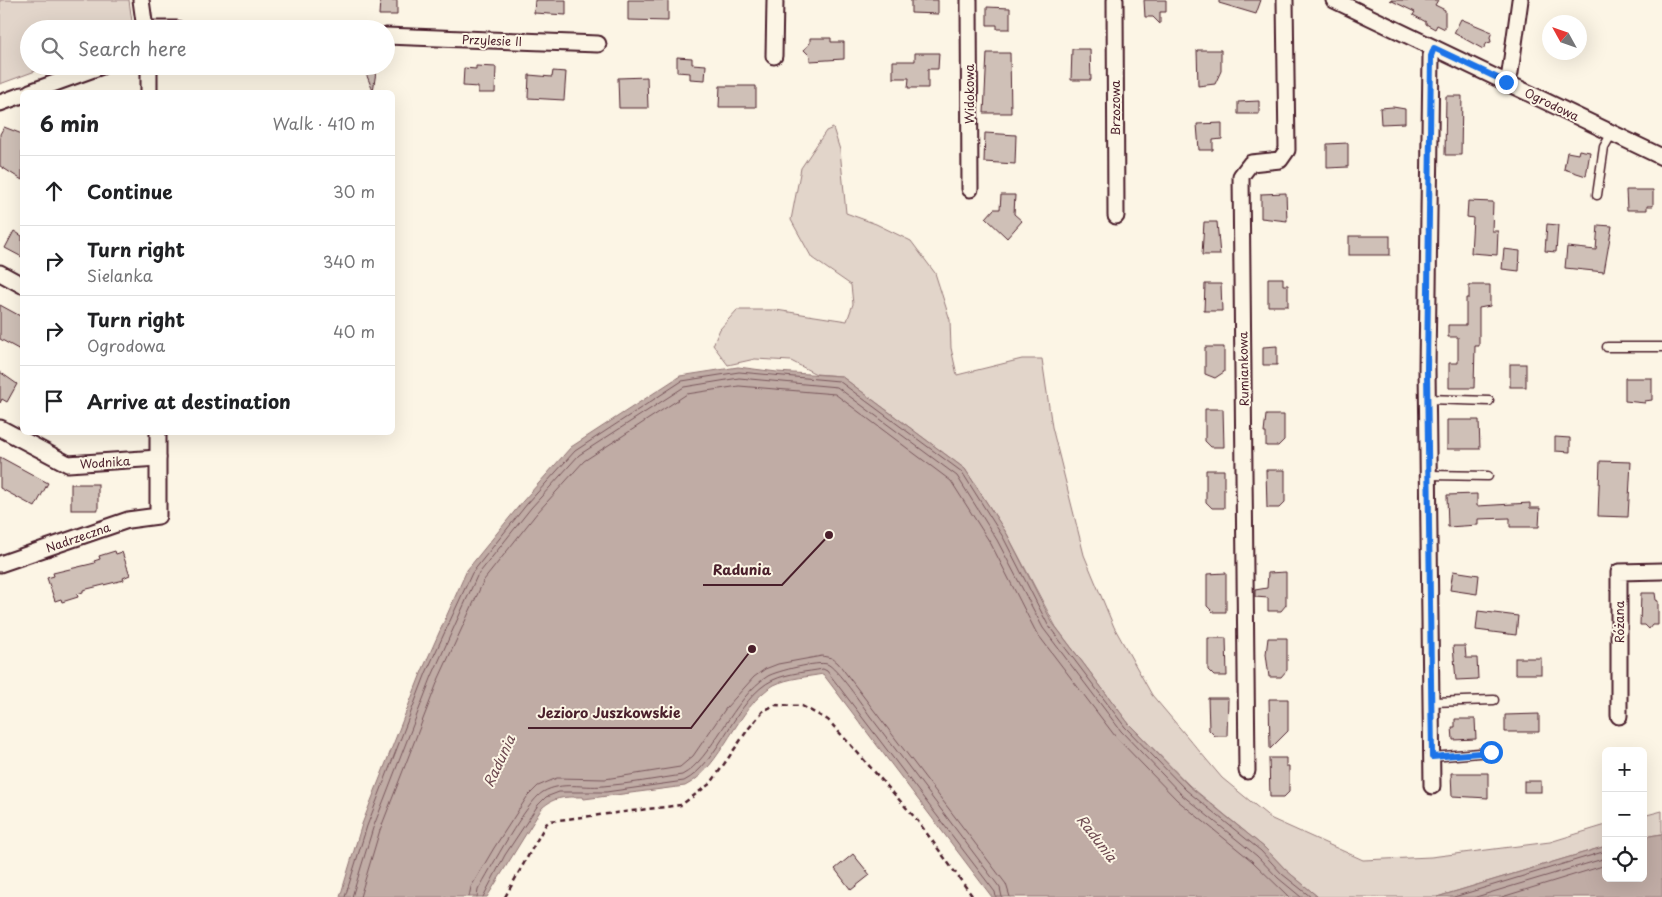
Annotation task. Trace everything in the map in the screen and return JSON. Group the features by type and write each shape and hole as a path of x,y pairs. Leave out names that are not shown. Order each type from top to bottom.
{"street":[{"path":"141,0 144,20"},
{"path":"774,56 775,0"},
{"name":"Widokowa","path":"969,0 970,189"},
{"name":"Brzozowa","path":"1115,0 1116,216"},
{"name":"Rumiankowa","path":"1247,771 1241,176 1251,163 1280,160 1288,150 1285,0"},
{"name":"Ogrodowa","path":"1334,0 1662,158"},
{"path":"1506,82 1510,73 1520,0"},
{"name":"Przylesie II","path":"395,36 598,44"},
{"path":"1432,786 1428,399 1431,56 1434,48"},
{"path":"36,90 77,75"},
{"path":"149,75 149,90"},
{"path":"0,104 20,96"},
{"path":"0,273 20,284"},
{"name":"Wodnika","path":"0,428 68,464 158,458"},
{"path":"158,435 158,458"},
{"name":"Nadrzeczna","path":"0,564 128,520 158,516 158,458"},
{"name":"Różana","path":"1619,716 1619,572 1662,571"}],"lane":[{"path":"1597,195 1604,147 1612,133"},
{"path":"1607,347 1662,346"},
{"path":"1428,399 1489,401"},
{"path":"1430,475 1488,476"},
{"path":"1432,702 1494,700"},
{"path":"1432,757 1491,752"}],"path":[{"path":"505,897 546,824 550,821 681,805 711,783 748,728 763,711 775,705 785,704 802,706 828,720 917,820 973,897"}],"shaded area":[{"path":"0,0 129,0 132,20 20,20 20,75 24,75 0,84"},
{"path":"833,128 840,150 846,213 876,224 911,241 935,273 950,320 951,348 957,375 1022,359 1042,359 1052,427 1084,555 1114,627 1152,695 1222,778 1272,819 1363,860 1431,857 1550,842 1602,826 1602,847 1437,897 1318,897 1286,870 1265,848 1190,786 1129,724 1056,627 1007,534 965,469 841,376 816,374 791,361 755,359 728,365 713,345 720,329 737,310 776,310 847,321 853,304 851,285 812,258 791,220 801,168 826,131"},
{"path":"1662,811 1662,834 1647,836 1647,815"}],"water":[{"path":"738,367 777,372 841,376 965,469 1007,534 1052,622 1129,724 1189,786 1265,848 1286,870 1318,897 992,897 823,674 792,679 774,685 761,695 739,721 709,766 685,786 584,799 583,797 566,797 556,799 547,804 542,808 487,897 340,897 362,824 422,671 467,570 523,501 571,447 680,376"},
{"path":"1662,834 1662,897 1437,897 1602,847 1602,882 1647,882 1647,836"}],"building":[{"path":"380,0 397,0 397,15 379,15"},
{"path":"535,0 566,0 566,15 534,13"},
{"path":"628,0 668,0 668,21 628,20"},
{"path":"911,0 938,0 938,14 911,13"},
{"path":"1144,0 1166,0 1166,12 1160,12 1160,24 1153,17 1145,17"},
{"path":"1219,0 1261,0 1256,14 1219,3"},
{"path":"1390,0 1438,0 1435,5 1445,10 1445,29 1437,25 1435,29 1413,15 1415,12"},
{"path":"987,7 1010,8 1010,29 997,29 997,25 987,25"},
{"path":"1461,19 1492,32 1491,42 1487,43 1483,49 1454,33"},
{"path":"810,38 831,38 831,42 844,42 844,59 810,61 810,56 804,50 810,43"},
{"path":"1072,49 1090,49 1091,80 1071,80"},
{"path":"1197,50 1221,50 1221,71 1215,84 1198,86"},
{"path":"915,53 939,53 938,69 928,69 928,88 908,88 909,78 893,78 893,61 915,61"},
{"path":"987,53 1010,53 1011,113 984,113"},
{"path":"677,57 692,58 692,64 706,65 705,80 690,79 690,73 677,72"},
{"path":"476,66 496,67 495,93 478,93 478,87 463,86 464,68 476,69"},
{"path":"553,71 566,72 564,100 528,98 529,75 552,77"},
{"path":"367,75 376,75 373,90"},
{"path":"647,77 648,108 619,108 618,78"},
{"path":"720,86 756,86 756,107 719,107"},
{"path":"1446,96 1462,96 1461,155 1445,155"},
{"path":"1259,101 1259,114 1238,114 1238,102"},
{"path":"1393,107 1405,109 1405,123 1381,124 1380,108"},
{"path":"1222,123 1222,139 1213,140 1213,150 1199,150 1197,124"},
{"path":"4,127 20,133 20,179 0,166 0,134"},
{"path":"985,133 1016,135 1015,164 984,162"},
{"path":"1348,143 1348,167 1327,168 1327,144"},
{"path":"1579,150 1590,152 1586,176 1564,169 1567,152 1578,154"},
{"path":"1626,190 1653,190 1653,206 1647,206 1647,210 1627,210"},
{"path":"1286,193 1287,221 1261,218 1261,194"},
{"path":"1001,195 1015,195 1014,214 1022,221 1007,238 986,218 994,209 1000,209"},
{"path":"1468,201 1493,202 1492,231 1498,231 1497,255 1471,253 1473,218 1467,217"},
{"path":"1204,222 1217,222 1220,255 1202,255"},
{"path":"1547,224 1558,225 1556,252 1545,251"},
{"path":"1598,225 1612,226 1604,272 1565,268 1567,247 1596,250"},
{"path":"14,231 20,235 20,256 5,248"},
{"path":"1349,236 1390,236 1390,255 1349,255"},
{"path":"1504,249 1520,251 1519,271 1502,269"},
{"path":"1268,278 1283,278 1283,285 1288,285 1288,306 1268,306"},
{"path":"1205,284 1221,284 1222,311 1204,311"},
{"path":"1469,285 1490,285 1490,306 1479,308 1479,346 1475,346 1474,388 1449,388 1449,363 1458,363 1458,337 1448,337 1448,325 1466,325 1466,298 1469,298"},
{"path":"0,305 20,316 20,350 0,339"},
{"path":"1277,346 1277,365 1263,365 1263,347"},
{"path":"1205,347 1224,347 1224,372 1215,378 1205,374"},
{"path":"1510,364 1526,364 1526,387 1510,387"},
{"path":"0,372 17,384 7,402 2,399 0,403"},
{"path":"1625,378 1652,378 1652,400 1645,401 1645,403 1625,401"},
{"path":"1205,409 1223,409 1224,447 1211,447 1205,441"},
{"path":"1266,415 1284,415 1284,440 1278,446 1266,446 1266,433 1264,433"},
{"path":"1447,420 1479,420 1480,449 1447,449"},
{"path":"1555,437 1570,438 1570,452 1555,451"},
{"path":"0,457 48,483 35,507 0,488"},
{"path":"1600,461 1631,462 1628,517 1598,516"},
{"path":"1206,470 1224,470 1224,508 1212,508 1206,502"},
{"path":"1266,470 1285,470 1285,502 1279,508 1267,508"},
{"path":"71,484 98,484 98,510 71,510"},
{"path":"1477,494 1477,506 1530,503 1530,508 1540,508 1539,527 1510,527 1510,518 1478,519 1478,525 1448,527 1447,495"},
{"path":"115,551 116,554 122,552 130,575 123,578 124,580 83,590 83,592 77,594 78,597 62,602 61,599 55,601 47,578 54,576 53,573 95,563 94,561 100,559 99,556"},
{"path":"1453,571 1479,575 1477,594 1450,590"},
{"path":"1286,572 1286,605 1281,611 1268,611 1268,598 1255,597 1255,590 1267,588 1268,573"},
{"path":"1226,573 1226,612 1213,612 1207,606 1207,574"},
{"path":"1641,593 1655,593 1656,600 1658,601 1658,625 1652,625 1649,629 1645,625 1640,625"},
{"path":"1478,611 1518,616 1516,635 1476,630"},
{"path":"1208,638 1226,638 1227,676 1214,676 1208,670"},
{"path":"1268,638 1287,638 1287,670 1281,677 1269,677 1266,654"},
{"path":"1453,646 1465,646 1466,658 1477,658 1478,679 1456,680"},
{"path":"1515,658 1541,658 1541,674 1515,674"},
{"path":"1208,698 1228,698 1227,736 1215,736 1209,730"},
{"path":"1269,699 1288,699 1288,731 1270,749"},
{"path":"1539,714 1539,732 1505,732 1505,715"},
{"path":"1455,719 1475,719 1476,739 1453,740 1452,727 1455,727"},
{"path":"1269,758 1286,758 1286,766 1289,766 1289,792 1284,797 1270,797"},
{"path":"1451,773 1488,773 1488,798 1452,796"},
{"path":"1524,781 1541,781 1541,792 1524,792"},
{"path":"853,854 870,875 851,890 835,869"}],"place":[{"name":"Radunia","path":"829,535"},
{"name":"Jezioro Juszkowskie","path":"752,649"}],"route":[{"path":"1491,752 1432,757 1430,475 1427,369 1431,56 1434,48 1506,82"}]}
